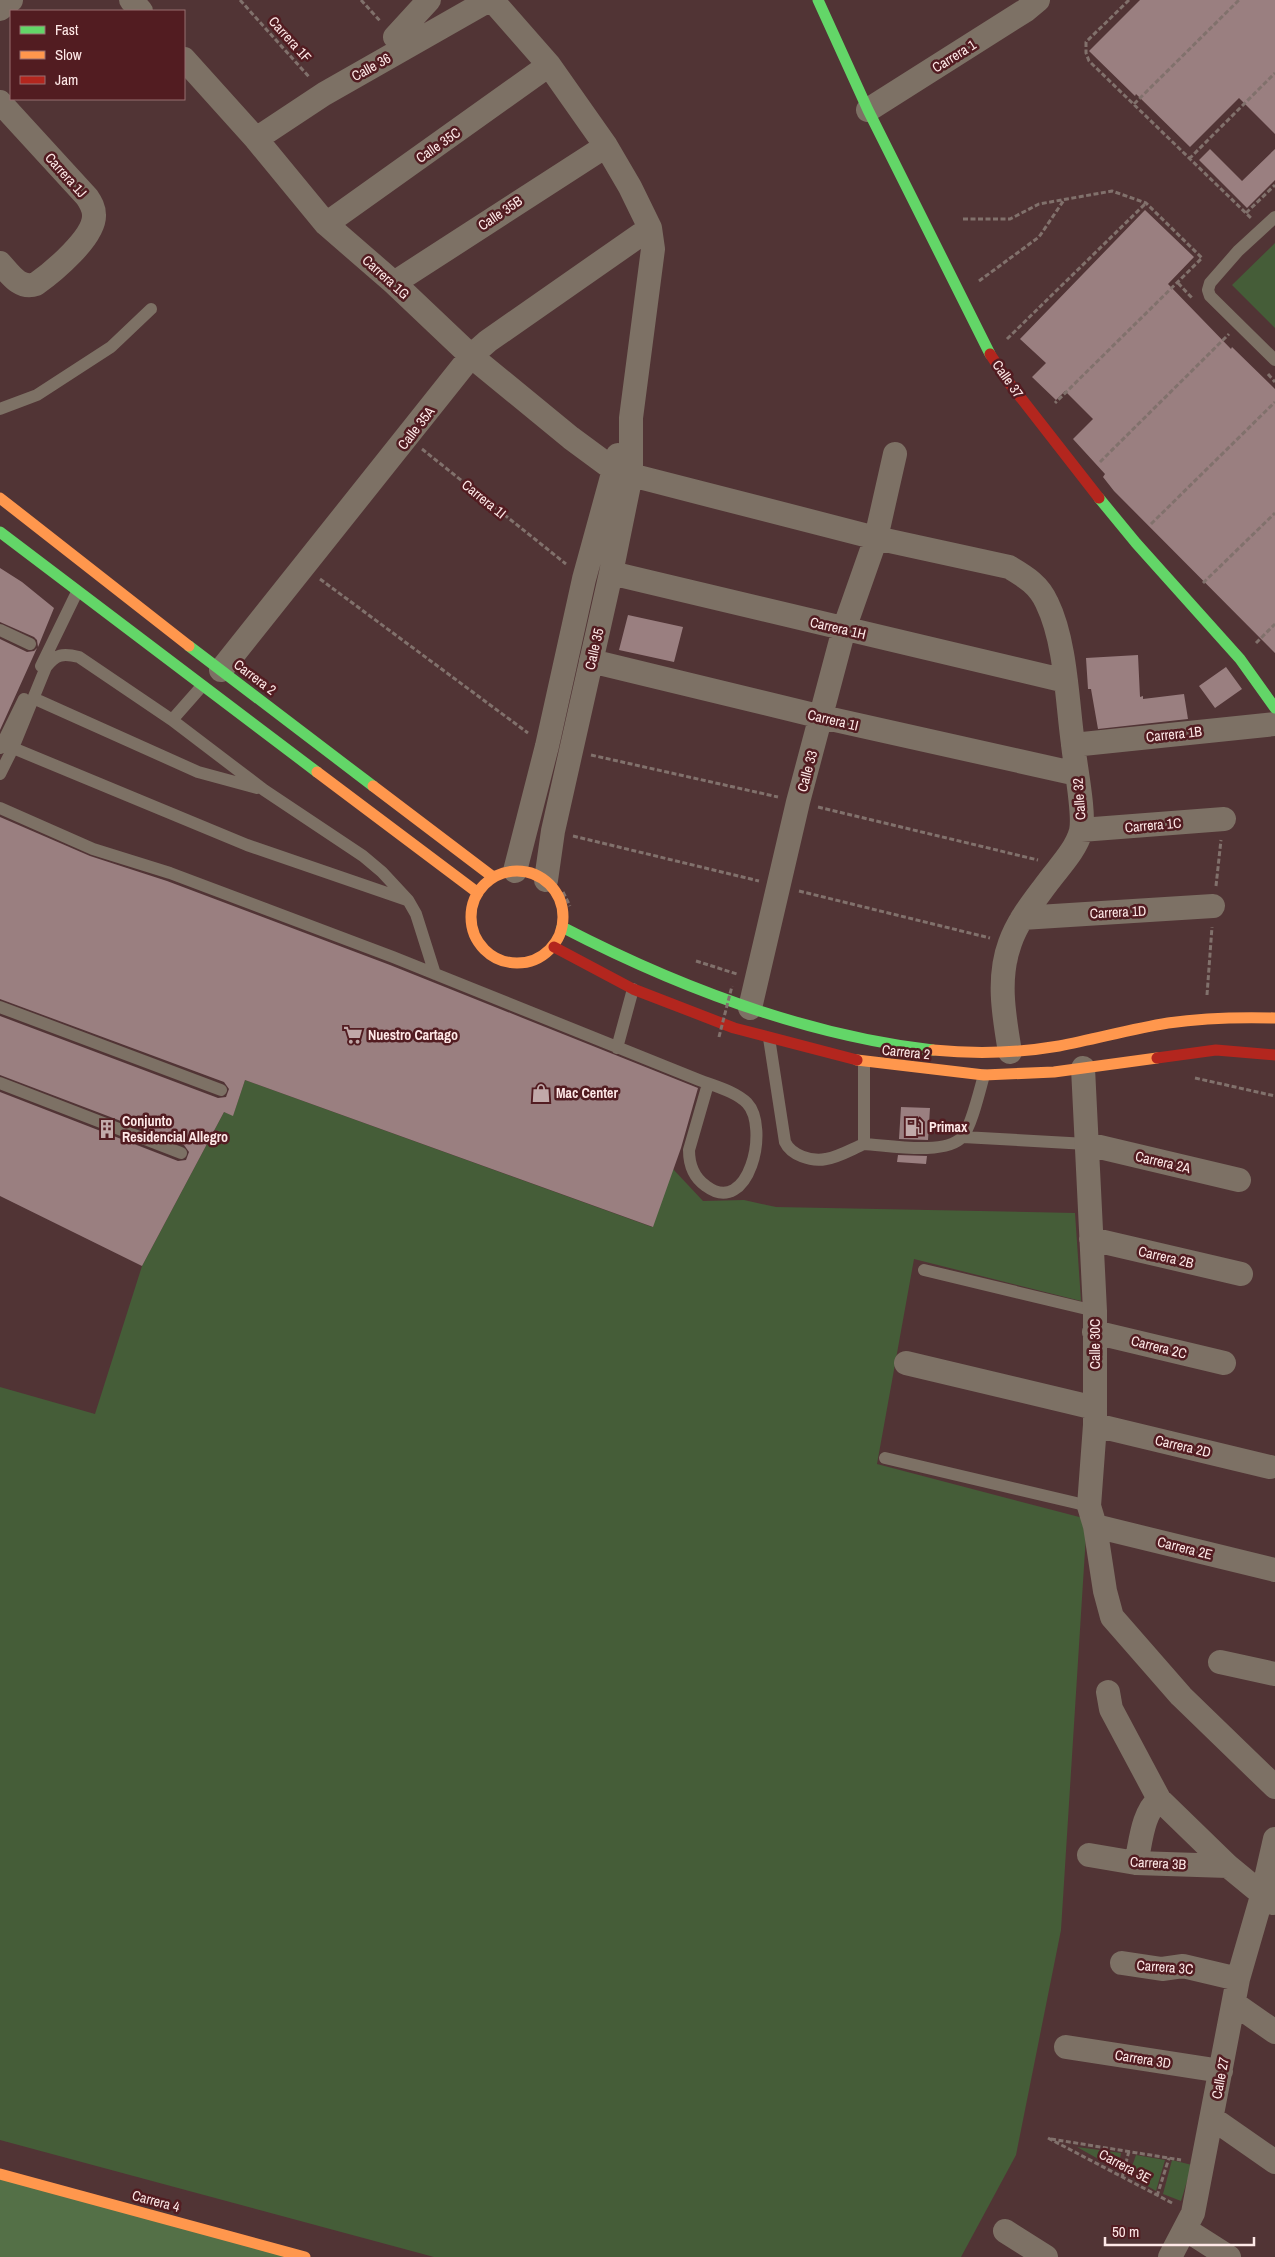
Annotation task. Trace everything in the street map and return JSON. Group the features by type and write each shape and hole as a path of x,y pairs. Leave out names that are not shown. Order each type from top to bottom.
{"main road":[{"name":"Calle 37","path":"818,0 868,110 991,356 1010,384 1136,543 1240,659 1275,708"},
{"name":"Carrera 2","path":"0,498 221,670 504,874"},
{"path":"0,532 478,893"},
{"path":"532,873 547,876 561,901 564,913 562,927 554,946 543,956 529,962 514,964 500,961 488,953 478,942 472,929 470,914 478,893 481,888 504,874 532,873"},
{"name":"Carrera 2","path":"562,927 678,982 852,1037 901,1047 947,1052 1010,1052 1206,1018 1275,1018"},
{"name":"Carrera 2","path":"554,946 633,988 734,1028 864,1062 984,1075 1054,1072 1216,1050 1275,1055"},
{"name":"Carrera 4","path":"0,2174 305,2257"}],"street":[{"path":"0,9 11,0"},
{"path":"131,0 140,10"},
{"path":"395,37 429,0"},
{"path":"491,0 549,65 606,146 630,187 650,228"},
{"name":"Calle 36","path":"256,139 324,94 491,0"},
{"name":"Carrera 1","path":"868,110 1028,3"},
{"name":"Carrera 1G","path":"185,60 256,139 326,224 394,283 471,356 571,438 622,472"},
{"name":"Calle 35C","path":"326,224 549,65"},
{"name":"Carrera 1J","path":"0,102 87,197 93,207 95,216 92,227 84,240 36,284 29,287 24,286 0,263"},
{"name":"Calle 35B","path":"394,283 606,146"},
{"name":"Calle 35A","path":"221,670 408,438 471,356 488,341 650,228"},
{"name":"Calle 35","path":"547,876 553,831 612,574 622,472 653,249 650,228"},
{"name":"Calle 33","path":"751,1004 798,802 844,630 876,538 895,454"},
{"path":"622,472 876,538"},
{"name":"Calle 35","path":"504,874 547,746 584,579 622,472"},
{"name":"Calle 32","path":"876,538 1009,567 1027,578 1039,589 1055,622 1066,681 1077,774 1081,830 1074,846 1022,918 1010,943 1004,970 1002,1005 1010,1052"},
{"name":"Carrera 1H","path":"612,574 1066,681"},
{"name":"Carrera 1I","path":"591,660 822,717 1077,774"},
{"name":"Carrera 1B","path":"1073,745 1275,724"},
{"name":"Carrera 1C","path":"1081,830 1224,819"},
{"name":"Carrera 1D","path":"1022,918 1213,906"},
{"name":"Calle 30C","path":"1083,1068 1094,1321 1095,1416 1092,1516 1105,1591 1112,1617 1181,1696 1275,1787"},
{"name":"Carrera 2A","path":"1087,1144 1239,1180"},
{"name":"Carrera 2B","path":"1091,1239 1241,1274"},
{"name":"Carrera 2C","path":"1094,1321 1224,1363"},
{"name":"Carrera 2D","path":"906,1363 1270,1467"},
{"name":"Carrera 2E","path":"1092,1516 1275,1570"},
{"path":"1220,1662 1275,1674"},
{"path":"1108,1692 1111,1709 1159,1799 1228,1866 1269,1900"},
{"path":"1136,1863 1147,1815 1151,1806 1159,1799"},
{"name":"Calle 27","path":"1170,2257 1189,2221 1203,2163 1235,2004 1238,1979 1269,1900 1275,1839"},
{"name":"Carrera 3B","path":"1089,1855 1136,1863 1228,1866"},
{"name":"Carrera 3C","path":"1122,1964 1162,1969 1183,1966 1238,1979"},
{"path":"1235,2004 1275,2032"},
{"name":"Carrera 3D","path":"1066,2047 1221,2071"},
{"path":"1212,2118 1275,2162"},
{"path":"1189,2221 1228,2257"},
{"path":"1005,2232 1046,2257"}],"lane":[{"path":"1275,217 1238,251 1210,283 1208,290 1210,296 1275,360"},
{"path":"0,409 37,395 111,347 151,309"},
{"path":"0,774 6,748 77,592"},
{"path":"0,630 30,644"},
{"path":"6,748 33,698 46,667 53,658 61,654 73,655 86,660 172,720 264,790 363,856 382,872 408,900 416,914 435,974"},
{"path":"172,720 202,686"},
{"path":"33,698 198,772 264,790"},
{"path":"6,748 247,845 408,900"},
{"path":"0,808 93,849 170,873 435,974 617,1048 708,1084 737,1096 746,1102 755,1119 753,1160 744,1180 729,1193 718,1192 700,1181 691,1169 689,1150 708,1084"},
{"path":"617,1048 633,988"},
{"path":"0,1007 221,1090"},
{"path":"769,1038 785,1142 789,1150 801,1156 825,1160 864,1144 936,1148 951,1145 963,1137 1087,1144"},
{"path":"864,1062 864,1144"},
{"path":"963,1137 984,1075"},
{"path":"0,1083 181,1153"},
{"path":"924,1270 1094,1321"},
{"path":"885,1458 1092,1516"}],"path":[{"name":"Carrera 1F","path":"240,0 324,94"},
{"path":"1129,0 1086,42 1086,52 1089,61 1262,228"},
{"path":"1134,104 1239,0"},
{"path":"1189,158 1275,73"},
{"path":"1246,213 1275,185"},
{"path":"963,219 1010,219 1039,204 1112,191 1146,202 1202,258 1054,404"},
{"path":"960,293 1039,238 1064,200"},
{"path":"1007,340 1146,202"},
{"path":"1098,464 1238,324"},
{"path":"1150,525 1275,402"},
{"name":"Carrera 1I","path":"408,438 584,579"},
{"path":"1199,587 1275,513"},
{"path":"303,567 547,746"},
{"path":"1250,649 1275,624"},
{"path":"547,876 564,894 571,909"},
{"path":"719,1037 732,986"},
{"path":"726,989 751,1004"},
{"path":"1191,1078 1275,1096"},
{"name":"Carrera 3E","path":"1129,2151 1048,2138 1157,2196 1189,2221"},
{"path":"1122,2178 1129,2151 1203,2163"},
{"path":"1157,2196 1169,2158"}],"green space":[{"path":"1275,243 1275,328 1232,285"},
{"path":"245,1080 652,1227 673,1169 703,1201 744,1200 776,1207 1075,1213 1081,1301 914,1259 877,1464 1087,1519 1061,1930 1016,2155 961,2257 434,2257 0,2140 0,1387 95,1414 142,1266 224,1112 233,1115"},
{"path":"1077,2147 1121,2153 1118,2170"},
{"path":"1136,2155 1165,2160 1156,2191 1129,2175"},
{"path":"1172,2160 1192,2165 1181,2201 1163,2194"},
{"path":"0,2174 305,2257 0,2257"}],"building":[{"path":"1140,0 1275,0 1275,134 1239,98 1190,147 1089,51"},
{"path":"1210,149 1242,181 1275,149 1275,180 1247,208 1199,160"},
{"path":"1145,210 1194,257 1168,284 1231,349 1232,347 1275,389 1275,653 1114,491 1103,477 1105,474 1073,439 1093,419 1065,391 1056,400 1032,377 1046,363 1020,339"},
{"path":"0,568 22,582 54,608 38,647 37,640 34,637 0,622"},
{"path":"628,615 683,627 674,662 619,650"},
{"path":"0,639 27,652 34,651 37,648 0,730"},
{"path":"1138,655 1140,697 1143,696 1143,699 1184,694 1188,719 1098,729 1091,689 1088,689 1086,658"},
{"path":"1226,667 1242,689 1215,708 1199,686"},
{"name":"Nuestro Cartago","path":"0,817 90,856 167,881 390,965 698,1088 681,1148 653,1227 245,1080 233,1116 224,1112 142,1266 0,1196 0,1092 178,1161 186,1160 189,1152 184,1145 0,1075 0,1016 218,1098 226,1097 229,1089 224,1082 0,999"},
{"path":"901,1107 930,1108 928,1140 899,1139"},
{"path":"898,1155 927,1156 926,1164 897,1162"}],"traffic: fast":[{"path":"818,0 868,110 990,354"},
{"path":"1099,498 1136,543 1240,659 1275,708"},
{"path":"0,532 317,772"},
{"path":"189,646 373,786"},
{"path":"562,927 651,969 742,1005 836,1033 884,1043 933,1050"}],"traffic: slow":[{"path":"0,498 189,646"},
{"path":"317,772 478,893"},
{"path":"373,786 493,877"},
{"path":"517,871 535,874 550,884 560,899 563,917 560,935 550,950 535,960 517,963 499,960 484,950 474,935 471,917 474,899 484,884 499,874 517,871"},
{"path":"933,1050 965,1052 1028,1050 1059,1046 1168,1023 1221,1018 1275,1018"},
{"path":"857,1060 984,1075 1054,1072 1157,1058"},
{"path":"0,2174 305,2257"}],"traffic: jam":[{"path":"990,354 1010,384 1099,498"},
{"path":"554,947 633,989 734,1028 857,1060"},
{"path":"1157,1058 1216,1050 1275,1055"}],"place":[{"name":"Nuestro Cartago","path":"353,1035"},
{"name":"Mac Center","path":"541,1093"},
{"name":"Primax","path":"914,1127"},
{"name":"Conjunto Residencial Allegro","path":"107,1129"}]}
